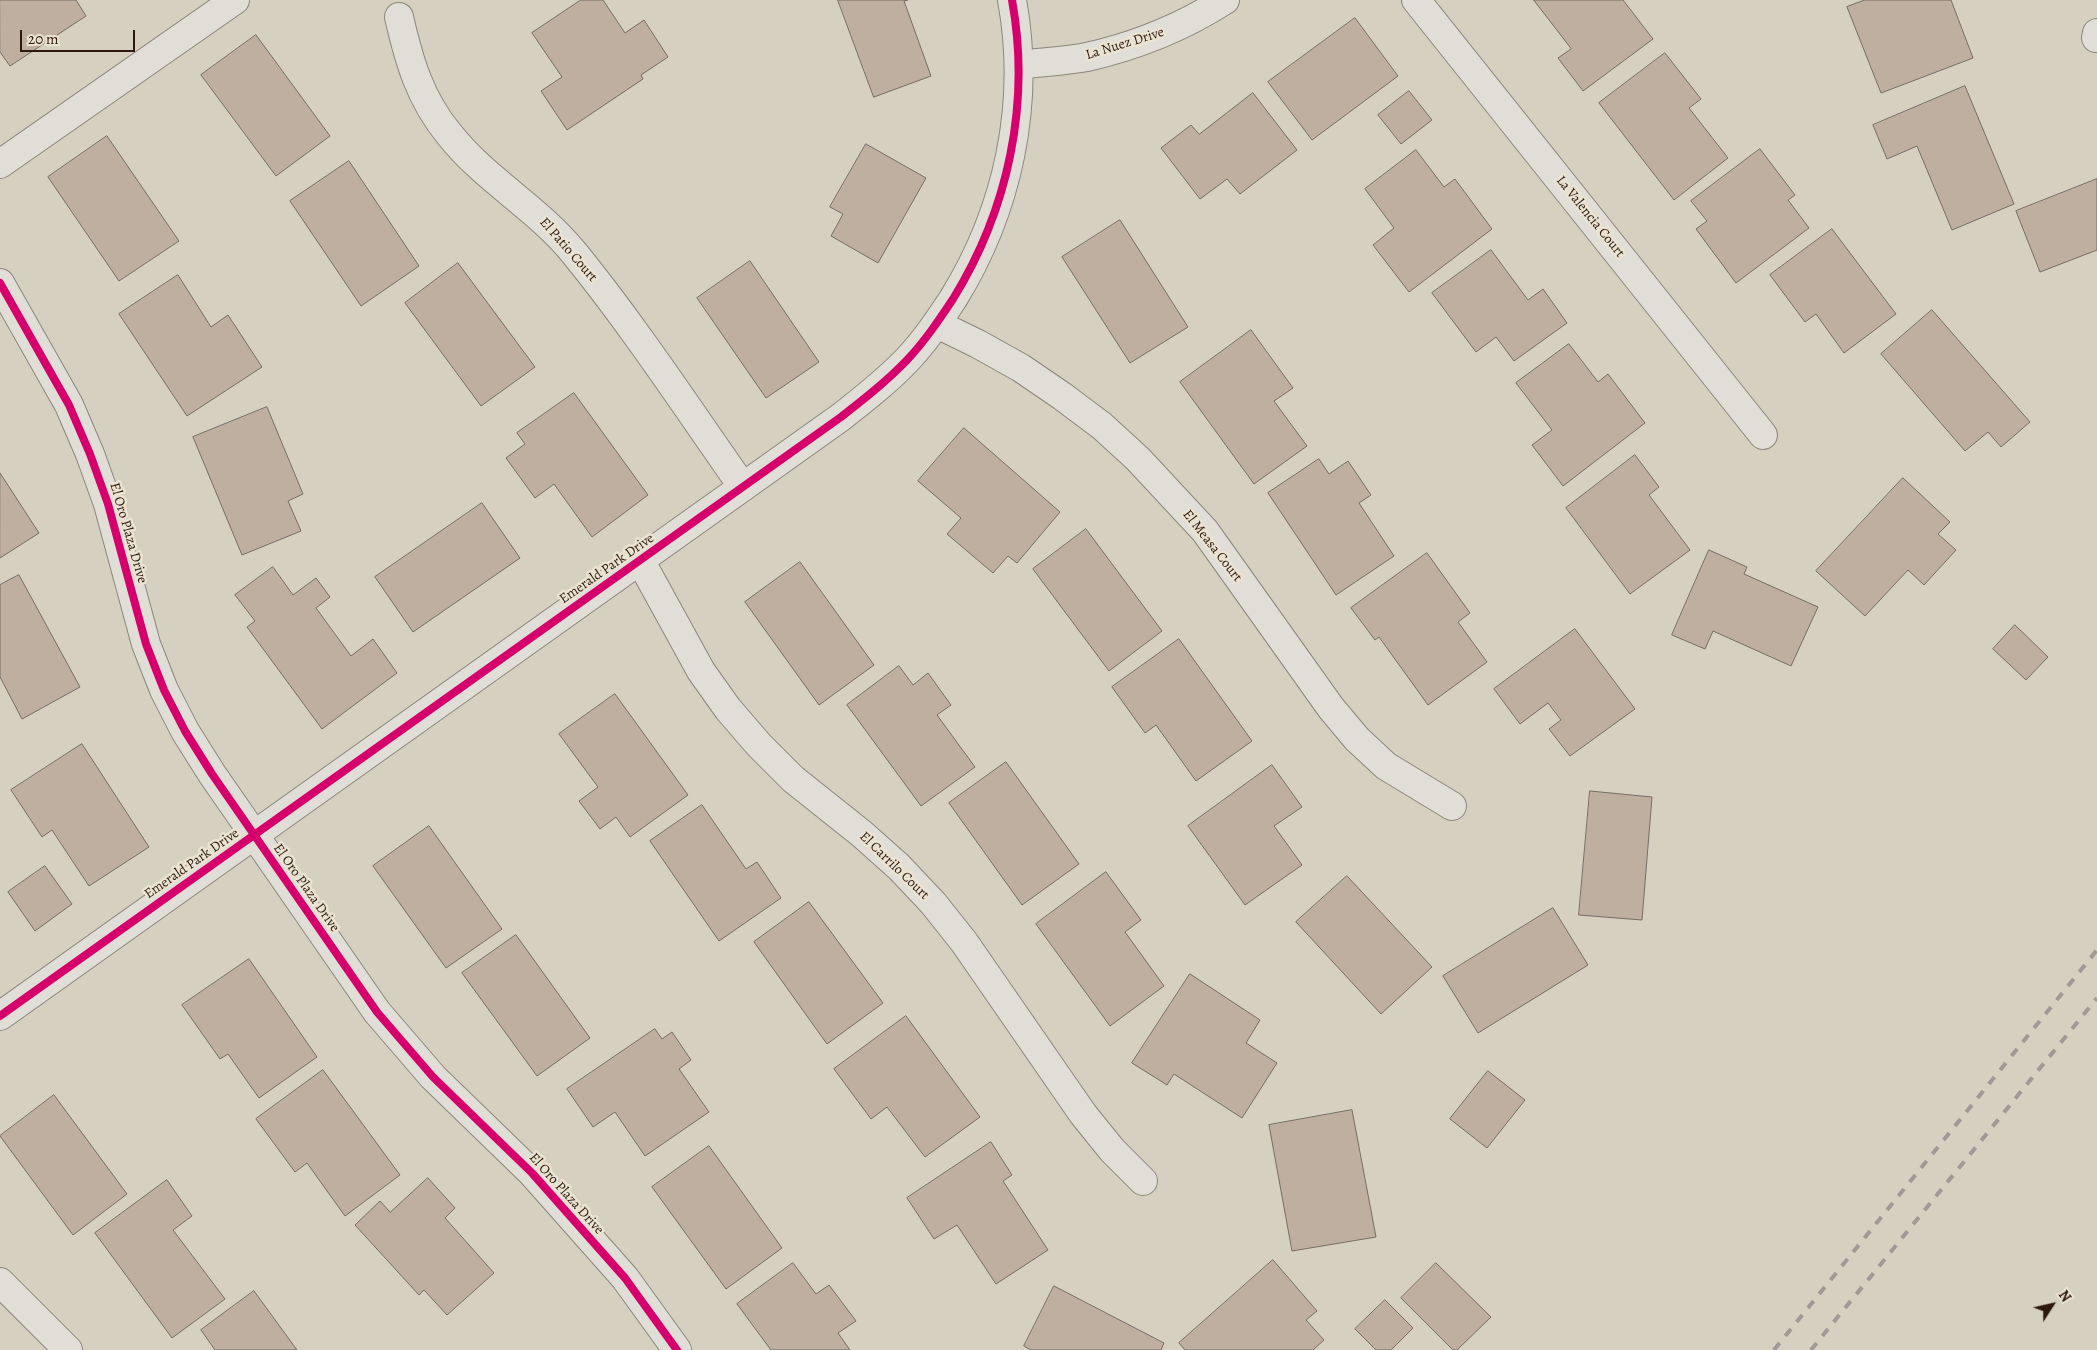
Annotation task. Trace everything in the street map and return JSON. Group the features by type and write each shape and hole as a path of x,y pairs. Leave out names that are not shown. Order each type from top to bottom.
{"street":[{"path":"0,164 235,0"},
{"name":"Emerald Park Drive","path":"0,1016 841,417 876,389 908,359 937,324 968,275 987,234 1002,192 1012,150 1018,106 1019,65 1016,22 1012,0"},
{"name":"La Nuez Drive","path":"1019,65 1086,57 1127,46 1166,32 1225,0"},
{"name":"La Valencia Court","path":"1416,0 1763,435"},
{"name":"El Patio Court","path":"399,17 408,60 425,99 449,135 480,165 544,220 575,253 743,487"},
{"name":"El Oro Plaza Drive","path":"0,283 69,406 90,454 108,504 146,644 164,690 185,731 212,774 377,1012 433,1077 532,1173 624,1278 677,1350"},
{"name":"El Measa Court","path":"937,324 1012,363 1062,396 1102,426 1138,458 1205,531 1331,708 1357,739 1386,766 1452,806"},
{"name":"El Carrilo Court","path":"640,560 700,671 728,709 759,746 793,779 862,834 899,867 933,903 964,942 1083,1114 1112,1150 1143,1181"},
{"path":"0,1282 68,1350"}],"building":[{"path":"0,0 76,0 86,16 10,66 0,52"},
{"path":"581,0 603,0 625,33 644,20 668,57 641,75 643,79 567,130 541,91 562,77 532,33"},
{"path":"838,0 908,0 904,1 931,76 874,97"},
{"path":"1534,0 1623,0 1653,39 1583,91 1558,58 1571,49"},
{"path":"1865,0 1951,0 1973,58 1881,93 1847,7"},
{"path":"1355,18 1398,76 1312,140 1268,82"},
{"path":"256,35 330,136 276,176 201,75"},
{"path":"1665,53 1701,99 1689,108 1728,158 1674,200 1599,103"},
{"path":"1965,86 2014,204 1952,230 1917,146 1887,159 1873,125"},
{"path":"1409,91 1432,120 1401,144 1378,115"},
{"path":"1253,93 1297,150 1240,194 1227,179 1200,199 1161,148 1191,125 1199,134"},
{"path":"107,136 179,241 119,281 48,177"},
{"path":"866,144 926,178 878,263 831,236 843,214 830,207"},
{"path":"1760,149 1795,195 1788,200 1809,228 1736,283 1696,229 1707,221 1691,201"},
{"path":"1416,150 1444,187 1455,179 1492,229 1409,292 1373,245 1394,228 1365,189"},
{"path":"349,161 419,266 361,306 290,201"},
{"path":"2097,179 2097,250 2040,272 2016,211"},
{"path":"1120,220 1188,327 1130,363 1062,257"},
{"path":"1832,229 1896,314 1844,353 1816,314 1805,322 1770,275"},
{"path":"1491,250 1528,300 1543,289 1567,323 1514,361 1496,337 1476,352 1432,293"},
{"path":"750,261 819,362 766,398 697,298"},
{"path":"458,263 535,367 481,406 405,303"},
{"path":"178,275 211,327 228,315 262,367 187,416 119,314"},
{"path":"1932,310 2030,422 2001,447 1988,432 1965,451 1881,354"},
{"path":"1251,330 1293,388 1274,401 1307,446 1254,484 1180,382"},
{"path":"1569,344 1598,382 1608,374 1645,423 1563,486 1532,445 1552,430 1516,383"},
{"path":"574,393 648,495 592,537 554,484 535,498 506,458 525,444 517,433"},
{"path":"267,407 303,494 288,501 301,531 242,555 193,437"},
{"path":"964,428 1060,512 1017,563 1008,556 993,573 947,534 961,518 918,481"},
{"path":"1635,455 1659,487 1649,495 1690,550 1630,594 1566,508"},
{"path":"1319,459 1329,474 1348,461 1371,495 1359,503 1394,556 1336,595 1268,493"},
{"path":"0,473 39,533 0,558"},
{"path":"1903,478 1950,522 1938,534 1956,550 1924,585 1908,570 1865,616 1816,571"},
{"path":"482,503 520,558 413,632 375,577"},
{"path":"1086,529 1162,631 1109,671 1033,569"},
{"path":"1709,550 1747,567 1744,574 1818,607 1791,666 1713,631 1705,649 1672,635"},
{"path":"1427,553 1470,613 1458,622 1487,662 1428,705 1379,637 1375,640 1351,608"},
{"path":"800,562 874,665 819,705 745,602"},
{"path":"273,567 293,595 316,578 330,597 316,608 351,656 373,639 397,673 322,729 247,627 255,621 235,595"},
{"path":"19,575 80,687 22,719 0,677 0,585"},
{"path":"2015,625 2048,657 2026,680 1993,649"},
{"path":"1575,629 1635,709 1570,756 1549,729 1561,720 1548,703 1520,724 1494,689"},
{"path":"1179,639 1252,741 1196,781 1156,725 1145,733 1112,687"},
{"path":"899,666 913,685 928,673 951,705 937,715 975,767 921,806 847,705"},
{"path":"615,694 688,795 630,837 616,817 600,829 579,801 598,787 559,734"},
{"path":"82,744 149,847 89,886 52,830 42,837 11,790"},
{"path":"1006,762 1079,864 1022,905 949,803"},
{"path":"1272,765 1302,807 1274,826 1302,865 1245,905 1188,826"},
{"path":"1590,791 1652,797 1642,920 1579,915"},
{"path":"702,805 746,869 757,862 781,898 719,941 650,841"},
{"path":"429,826 502,929 446,968 373,866"},
{"path":"45,866 72,904 35,931 8,892"},
{"path":"1106,872 1141,920 1125,932 1164,986 1110,1026 1036,924"},
{"path":"1347,876 1432,967 1381,1014 1296,922"},
{"path":"809,902 883,1003 827,1044 754,942"},
{"path":"1553,908 1588,965 1478,1033 1443,976"},
{"path":"516,935 590,1038 537,1076 462,973"},
{"path":"249,959 317,1057 259,1098 228,1054 220,1059 182,1005"},
{"path":"1190,974 1260,1020 1246,1043 1277,1063 1242,1118 1174,1074 1167,1085 1132,1063"},
{"path":"906,1016 980,1117 925,1157 887,1107 871,1119 834,1069"},
{"path":"655,1029 662,1039 672,1032 691,1060 679,1069 709,1112 645,1156 615,1112 593,1127 567,1089"},
{"path":"323,1070 400,1175 345,1216 307,1163 295,1172 256,1119"},
{"path":"1488,1071 1525,1100 1487,1148 1450,1119"},
{"path":"54,1095 127,1194 73,1235 0,1136"},
{"path":"1352,1110 1376,1237 1292,1251 1269,1125"},
{"path":"991,1142 1012,1175 1003,1181 1048,1250 996,1284 957,1225 934,1239 907,1198"},
{"path":"709,1146 782,1248 726,1289 652,1187"},
{"path":"428,1178 455,1208 445,1218 494,1273 447,1315 424,1290 419,1295 355,1225 380,1201 390,1212"},
{"path":"167,1180 192,1216 173,1230 225,1299 172,1338 95,1233"},
{"path":"1273,1260 1317,1311 1306,1320 1324,1340 1313,1350 1185,1350 1179,1343"},
{"path":"793,1263 816,1294 829,1285 856,1321 838,1333 850,1350 771,1350 737,1304"},
{"path":"1436,1263 1491,1317 1457,1350 1453,1350 1401,1298"},
{"path":"1054,1286 1164,1343 1161,1350 1031,1350 1024,1346"},
{"path":"254,1291 297,1350 215,1350 201,1330"},
{"path":"1385,1300 1413,1328 1391,1350 1376,1350 1355,1329"}],"railway":[{"path":"1774,1350 2097,950"},
{"path":"1811,1350 2097,998"}],"cycle path":[{"path":"0,1016 841,417 875,390 914,353 953,299 972,265 1001,193 1016,117 1019,78 1012,0"},
{"path":"0,283 69,405 90,454 108,504 146,644 164,690 185,731 212,774 377,1012 433,1077 532,1173 625,1278 677,1350"}]}
